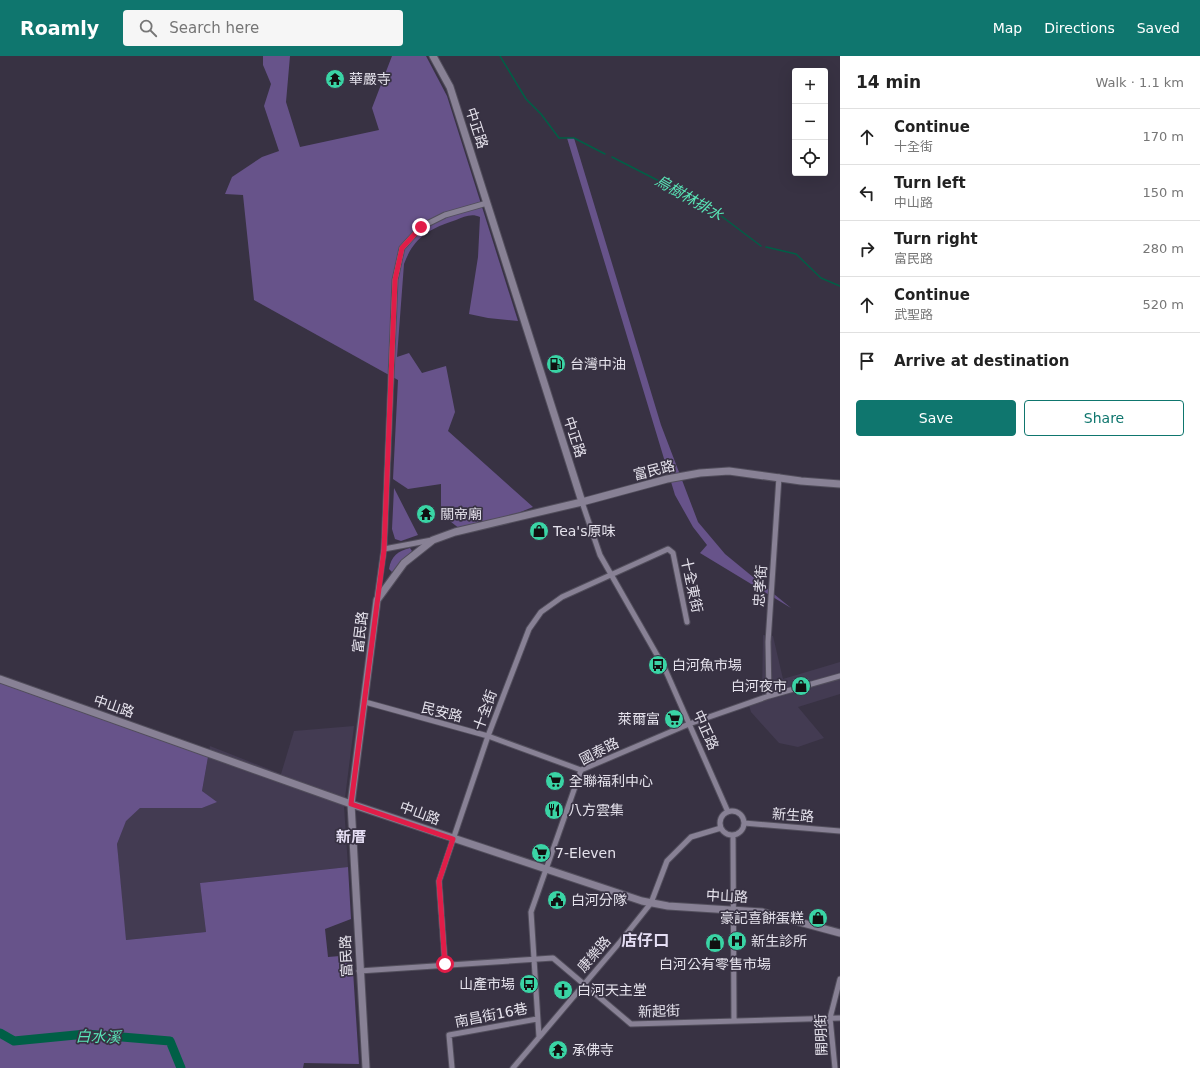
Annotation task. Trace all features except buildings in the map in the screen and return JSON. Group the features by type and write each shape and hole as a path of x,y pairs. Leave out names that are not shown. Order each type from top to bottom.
{"main road":[{"name":"中正路","path":"433,56 450,87 582,502"},
{"name":"富民路","path":"366,1068 351,804 377,600 404,563 433,540 454,532 582,502 667,479 700,473 729,471 801,481 840,484"},
{"name":"中山路","path":"0,679 351,804 453,839 505,854 651,903 668,906 762,912 840,932"}],"street":[{"path":"377,600 384,550 395,280 402,248 421,227 445,215 487,203"},
{"name":"忠孝街","path":"769,696 768,642 779,477"},
{"name":"中正路","path":"582,502 600,555 660,658 728,812"},
{"path":"384,550 433,540"},
{"name":"十全街","path":"445,964 439,881 488,736 529,629 536,618 562,597 668,550 673,553"},
{"name":"十全東街","path":"673,553 687,622"},
{"name":"國泰路","path":"538,1037 531,912 545,868 581,770 689,724 769,696 840,676"},
{"name":"民安路","path":"365,702 409,716 488,736 581,770"},
{"path":"734,811 740,814 744,824 742,830 733,835 726,834 721,828 721,818 728,812 734,811"},
{"name":"新生路","path":"744,824 840,831"},
{"name":"康樂路","path":"513,1068 584,985 651,903 667,861 691,838 721,828"},
{"path":"733,835 734,1020"},
{"name":"新起街","path":"360,970 552,958 631,1024 840,1018"},
{"name":"開明街","path":"835,1068 831,1046 830,1018 840,979"},
{"name":"南昌街16巷","path":"452,1068 449,1035 537,1019"}],"shaded area":[{"path":"263,56 290,56 286,102 300,147 379,130 372,108 392,56 426,56 447,96 518,321 488,318 469,314 478,257 480,217 471,215 446,223 430,231 418,241 408,255 404,264 397,357 409,353 422,373 446,366 455,412 448,431 533,507 490,524 460,529 441,514 441,484 408,489 393,479 398,380 254,300 243,195 225,194 232,177 262,157 279,151 264,106 271,84 263,65"},
{"path":"567,138 574,138 661,425 698,522 725,554 791,608 700,553 707,545 693,527 675,495"},
{"path":"394,488 418,535 401,541 395,539 392,529"},
{"path":"410,548 412,551 392,572 389,569 393,557"},
{"name":"白河夜市","path":"763,635 773,636 783,679 840,662 840,694 798,707 824,738 798,747 779,743 751,712 748,702 762,697"},
{"path":"0,683 208,757 202,791 217,802 202,808 140,808 126,821 117,844 126,940 206,932 200,883 348,867 351,919 325,929 328,957 352,955 359,1064 304,1063 303,1068 0,1068"},
{"path":"354,726 344,806 348,867 200,883 206,932 125,940 117,844 126,820 140,808 202,808 216,802 202,791 210,746 281,774 294,731"}],"waterway":[{"name":"烏樹林排水","path":"500,56 526,99 541,114 559,138 574,138 605,154"},
{"name":"烏樹林排水","path":"612,157 708,206 761,246"},
{"name":"烏樹林排水","path":"766,247 796,254 821,278 840,286"},
{"name":"白水溪","path":"0,1033 14,1041 86,1034 170,1041 181,1068"}],"place":[{"name":"華嚴寺","path":"335,79"},
{"name":"台灣中油","path":"556,364"},
{"name":"關帝廟","path":"426,514"},
{"name":"Tea's原味","path":"539,531"},
{"name":"白河魚市場","path":"658,665"},
{"name":"白河夜市","path":"801,686"},
{"name":"萊爾富","path":"674,719"},
{"name":"全聯福利中心","path":"555,781"},
{"name":"八方雲集","path":"554,810"},
{"name":"7-Eleven","path":"541,853"},
{"name":"白河分隊","path":"557,900"},
{"name":"豪記喜餅蛋糕","path":"818,918"},
{"name":"新生診所","path":"737,941"},
{"name":"白河公有零售市場","path":"715,943"},
{"name":"山產市場","path":"529,984"},
{"name":"白河天主堂","path":"563,990"},
{"name":"承佛寺","path":"558,1050"}],"district":[{"name":"新厝","path":"351,837"},
{"name":"店仔口","path":"645,940"}],"route":[{"path":"421,227 402,248 395,280 384,550 351,804 453,839 439,881 445,964"}]}
